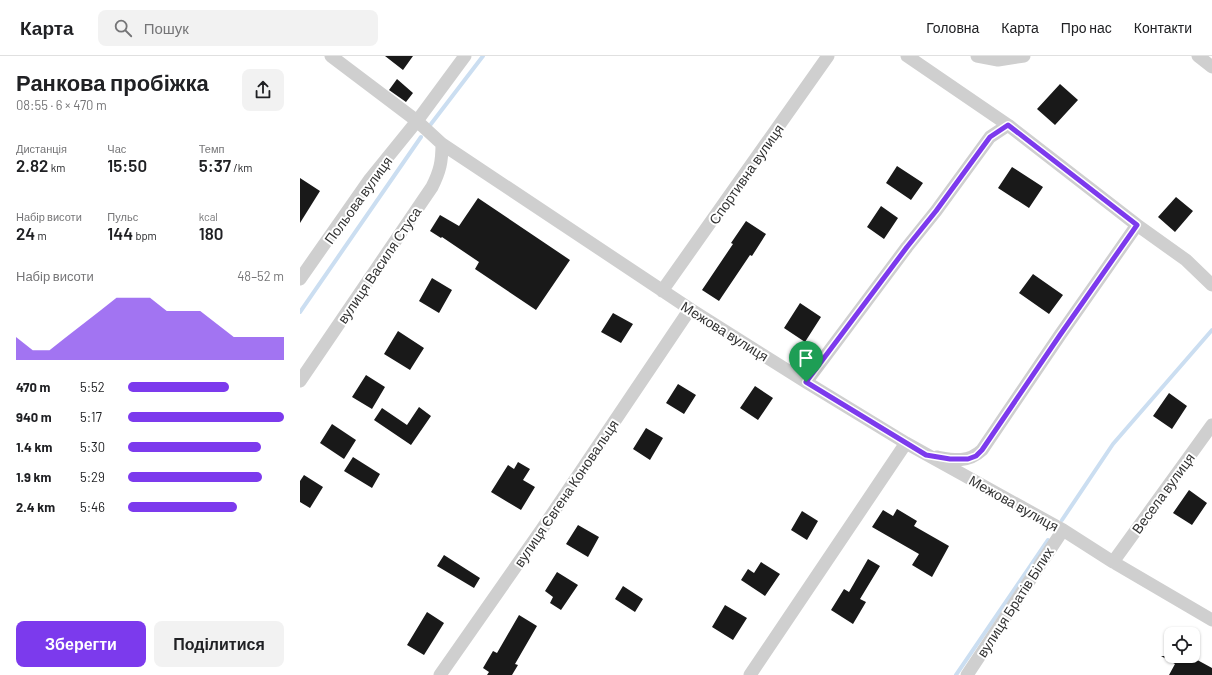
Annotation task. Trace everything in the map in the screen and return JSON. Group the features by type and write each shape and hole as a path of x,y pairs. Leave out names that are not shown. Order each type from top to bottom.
{"street":[{"name":"Межова вулиця","path":"331,56 416,121 442,144 690,309 926,455 1062,530 1113,562 1212,620"},
{"name":"Польова вулиця","path":"300,279 370,179 466,56"},
{"name":"Спортивна вулиця","path":"662,291 828,56"},
{"path":"907,56 1008,125 1137,225 1186,260 1212,285"},
{"path":"977,56 998,60 1024,56"},
{"path":"1198,56 1212,67"},
{"path":"806,382 907,247 936,211 990,137 1008,125"},
{"name":"вулиця Василя Стуса","path":"300,381 432,187 439,172 442,158 442,144"},
{"path":"926,455 950,459 968,459 976,456 982,450 1137,225"},
{"name":"вулиця Євгена Коновальця","path":"440,675 542,529 690,309"},
{"name":"Весела вулиця","path":"1113,562 1212,425"},
{"path":"750,675 906,443"},
{"name":"вулиця Братів Білих","path":"967,675 1062,530"}],"building":[{"path":"385,56 413,56 403,70"},
{"path":"397,79 413,93 406,102 389,90"},
{"path":"1060,84 1078,100 1055,125 1037,109"},
{"path":"897,166 923,183 911,200 886,183"},
{"path":"1012,167 1043,187 1029,208 998,188"},
{"path":"300,178 320,191 300,223"},
{"path":"1176,197 1193,211 1175,232 1158,217"},
{"path":"478,198 570,260 536,310 475,269 479,262 442,237 441,238 430,231 440,215 459,226"},
{"path":"881,206 898,218 884,239 867,227"},
{"path":"746,221 766,234 719,301 702,290 733,244 731,243"},
{"path":"1033,274 1063,295 1049,314 1019,293"},
{"path":"432,278 452,290 439,313 419,301"},
{"path":"800,303 821,317 805,342 784,328"},
{"path":"613,313 633,324 621,343 601,332"},
{"path":"398,331 424,348 410,370 384,354"},
{"path":"366,375 385,387 372,409 352,397"},
{"path":"678,384 696,395 684,414 666,403"},
{"path":"755,386 773,398 758,420 740,408"},
{"path":"1169,393 1187,406 1172,429 1153,416"},
{"path":"419,407 431,416 411,445 374,420 382,408 407,425"},
{"path":"332,424 356,440 344,459 320,443"},
{"path":"646,428 663,438 650,460 633,449"},
{"path":"353,457 380,474 372,488 344,471"},
{"path":"518,462 530,469 523,480 535,487 521,510 491,492 508,465 514,469"},
{"path":"304,475 323,487 310,508 300,502 300,481"},
{"path":"1189,490 1207,503 1192,525 1173,513"},
{"path":"897,509 917,521 914,526 949,546 932,577 912,565 919,554 872,527 883,510 893,516"},
{"path":"802,511 818,521 807,540 791,530"},
{"path":"578,525 599,537 588,557 566,544"},
{"path":"444,555 480,578 474,588 437,566"},
{"path":"868,559 880,566 860,599 866,602 853,624 831,610 844,589 849,592"},
{"path":"761,562 780,574 765,596 741,580 748,569 754,573"},
{"path":"557,572 578,585 561,610 550,603 553,597 545,591"},
{"path":"623,586 643,599 635,612 615,599"},
{"path":"725,605 747,618 733,640 712,627"},
{"path":"427,612 444,623 424,655 407,645"},
{"path":"519,615 537,626 515,664 518,665 512,675 487,675 489,672 483,668 493,651 497,653"},
{"path":"1200,661 1212,668 1212,675 1169,675 1175,664 1173,663 1200,663"}],"waterway":[{"path":"431,124 483,56"},
{"path":"300,312 421,137"},
{"path":"1062,520 1113,444 1212,330"},
{"path":"956,675 1048,540"}],"route":[{"path":"1008,125 1137,225 982,450 976,456 968,459 950,459 926,455 806,382 907,247 936,211 990,137 1008,125"}]}
